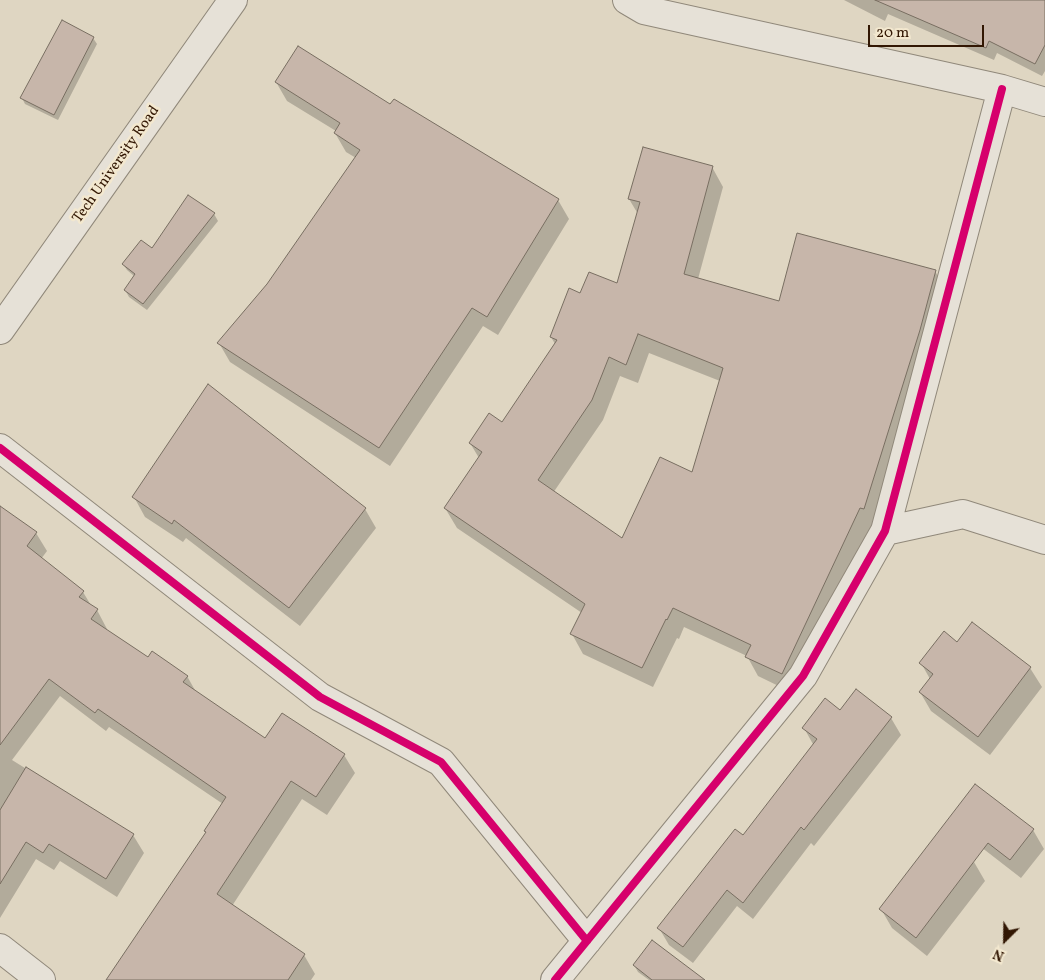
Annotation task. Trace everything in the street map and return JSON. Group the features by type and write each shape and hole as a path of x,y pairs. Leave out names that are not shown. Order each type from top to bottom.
{"street":[{"name":"Tech University Road","path":"0,330 233,0"},
{"path":"627,0 644,10 1002,89 1045,102"},
{"path":"555,980 802,676 886,531 1002,89"},
{"path":"0,448 320,697 441,762 587,941"},
{"path":"886,531 963,514 1045,540"},
{"path":"0,948 42,980"}],"building":[{"path":"875,0 1045,0 1045,45 1035,64 989,41 986,48"},
{"path":"62,20 94,37 54,115 20,98"},
{"path":"298,46 390,104 394,99 559,199 487,317 472,308 379,448 217,343 267,284 360,150 334,133 340,123 275,82"},
{"path":"643,147 713,166 684,274 779,301 797,233 936,270 920,330 864,509 860,508 782,674 745,657 751,645 673,608 642,668 570,634 585,604 444,508 482,452 469,443 489,413 502,422 557,340 550,337 569,288 580,293 589,272 617,283 640,202 628,199","holes":["638,334 723,368 692,472 660,457 622,538 538,480 592,400 609,357 626,365"]},
{"path":"188,195 215,213 143,304 124,290 135,274 122,264 141,240 152,248"},
{"path":"208,384 366,508 289,608 174,520 172,524 132,497"},
{"path":"0,506 37,532 27,546 84,591 79,597 98,609 91,619 148,657 152,651 188,676 183,682 265,738 282,713 345,754 316,797 291,781 217,894 305,954 288,980 106,980 206,832 204,831 226,797 98,709 95,713 49,679 0,745"},
{"path":"972,622 1031,667 978,737 919,692 933,674 919,663 944,631 957,642"},
{"path":"856,689 892,717 804,830 801,827 743,903 727,890 683,947 657,928 735,829 743,835 817,739 802,728 825,698 840,710"},
{"path":"26,767 134,834 106,879 49,844 43,853 26,842 0,884 0,810"},
{"path":"975,784 1034,829 1010,860 988,843 916,938 879,909"},
{"path":"652,940 705,980 652,980 633,965"}],"cycle path":[{"path":"555,980 803,676 885,531 1002,89"},
{"path":"0,448 320,697 441,762 587,941"}]}
